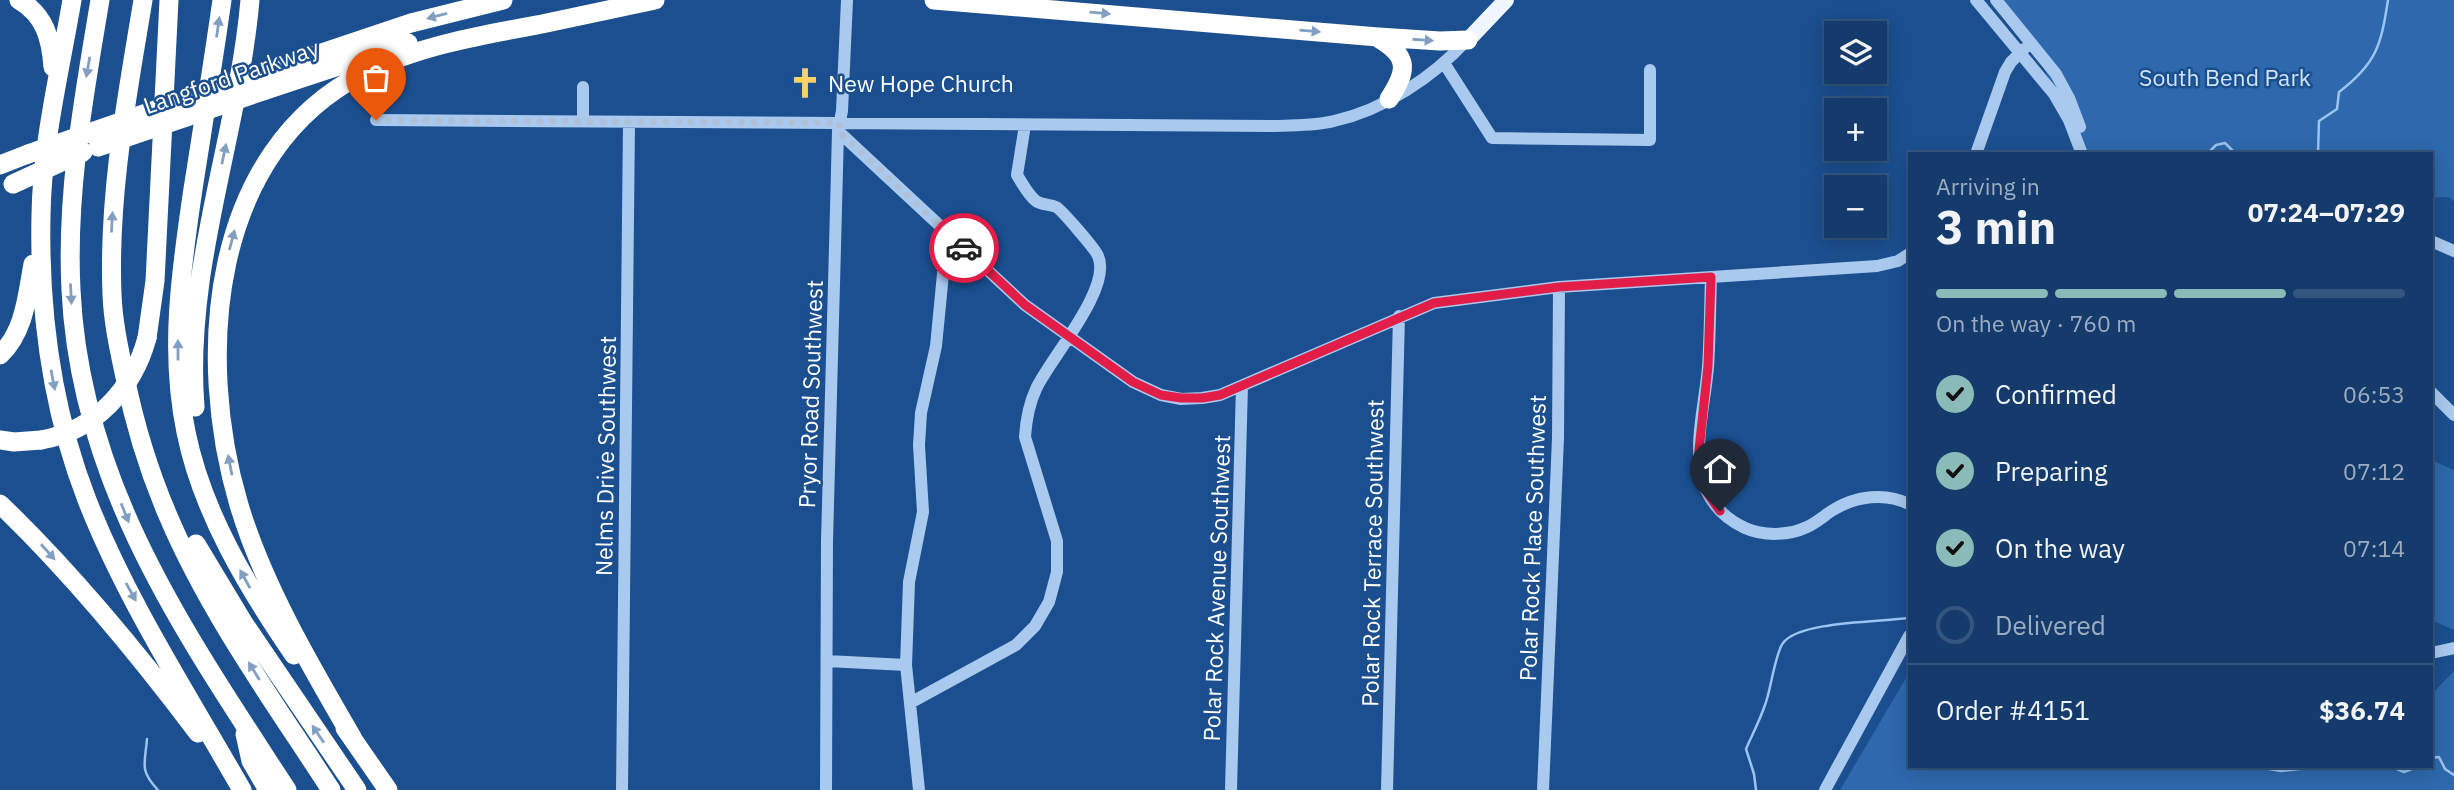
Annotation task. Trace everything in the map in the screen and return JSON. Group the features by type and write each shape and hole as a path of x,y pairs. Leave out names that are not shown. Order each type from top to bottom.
{"highway":[{"path":"19,0 35,11 52,44 54,102"},
{"path":"72,0 44,168 41,214 42,283 51,373 86,499 124,580 241,790"},
{"path":"100,0 80,123 70,238 72,309 82,382 106,466 148,565 196,650 287,790"},
{"path":"143,0 118,162 112,231 114,329 132,411 152,477 180,542 252,668 331,790"},
{"path":"0,440 41,440 80,427 110,405 129,383 138,366 147,338 155,281 169,0"},
{"path":"222,0 185,247 177,330 177,360 186,432 193,460 225,542 253,594 388,790"},
{"path":"213,511 200,454 196,421 192,375 194,327 203,259 242,65 250,0"},
{"name":"Langford Parkway","path":"9,169 83,152 411,23 503,0"},
{"name":"Langford Parkway","path":"9,169 267,80 359,58 476,24 565,8 645,0"},
{"path":"352,737 264,571 239,505 226,447 218,375 220,300 229,252 247,197 280,143 302,119 331,94 363,74 419,53 477,36 655,0"},
{"path":"934,0 1378,37 1468,40"},
{"path":"1378,37 1393,47 1402,60 1401,77 1389,99"},
{"path":"0,355 18,330 26,306 41,214"},
{"path":"132,411 170,497 200,552 243,622 357,790"},
{"path":"0,503 36,538 110,621 241,790"},
{"path":"243,723 251,761 268,790"}],"main road":[{"path":"1468,40 1506,0"}],"street":[{"name":"Pryor Road Southwest","path":"826,790 827,541 839,127 847,0"},
{"path":"1976,0 2054,94 2083,152"},
{"path":"1996,0 2056,74 2069,98 2083,152"},
{"path":"376,120 629,121 839,127 1308,125 1347,118 1389,99 1444,63 1468,40"},
{"path":"1977,152 2005,72 2031,42"},
{"path":"1444,63 1492,138 1650,139 1650,70"},
{"path":"583,87 583,121"},
{"name":"Nelms Drive Southwest","path":"622,790 629,121"},
{"path":"910,703 1016,645 1035,625 1049,602 1057,572 1057,541 1025,437 1026,429 1029,407 1036,388 1070,337 1094,292 1100,274 1099,256 1059,208 1037,202 1017,175 1025,125"},
{"path":"839,127 1025,305 1133,382 1161,395 1181,398 1220,395 1434,303 1559,287 1877,266 1898,261 1908,255"},
{"path":"919,790 906,665 909,582 923,512 919,445 921,413 936,346 947,233"},
{"path":"2433,242 2454,250"},
{"path":"1711,277 1708,366 1698,459 1704,488 1720,511 1749,530 1781,534 1807,527 1836,508 1869,497 1899,499 1908,504"},
{"name":"Polar Rock Place Southwest","path":"1543,790 1559,438 1559,287"},
{"name":"Polar Rock Terrace Southwest","path":"1387,790 1399,316"},
{"name":"Polar Rock Avenue Southwest","path":"1231,790 1242,386"},
{"path":"2433,394 2454,415"},
{"path":"1825,790 1908,638"},
{"path":"2433,653 2454,648"},
{"path":"827,661 906,665"}],"green space":[{"name":"South Bend Park","path":"1996,0 2454,0 2454,201 2448,197 2433,198 2433,152 2085,152 2031,42"},
{"path":"2433,461 2454,470 2454,630 2433,621"},
{"path":"2454,671 2454,790 1840,790 1908,675 1908,768 2433,768 2433,693"}],"waterway":[{"path":"2318,152 2319,121 2337,109 2339,92 2362,72 2375,52 2383,29 2388,0"},
{"path":"2209,152 2216,145 2225,143 2234,152"},
{"path":"1756,790 1746,749 1765,705 1783,643 1805,630 1822,626 1908,618"},
{"path":"147,739 146,772 158,790"},
{"path":"2433,758 2439,757 2445,769 2454,775"},
{"path":"2264,768 2281,771 2307,768"},
{"path":"2395,768 2404,772 2414,768"}],"way so far":[{"path":"376,120 840,123 838,131 964,248"}],"place":[{"name":"New Hope Church","path":"805,83"}],"route":[{"path":"964,248 1025,305 1133,382 1146,390 1181,398 1220,395 1434,303 1559,287 1711,277 1708,366 1698,459 1704,488 1720,511"}]}
